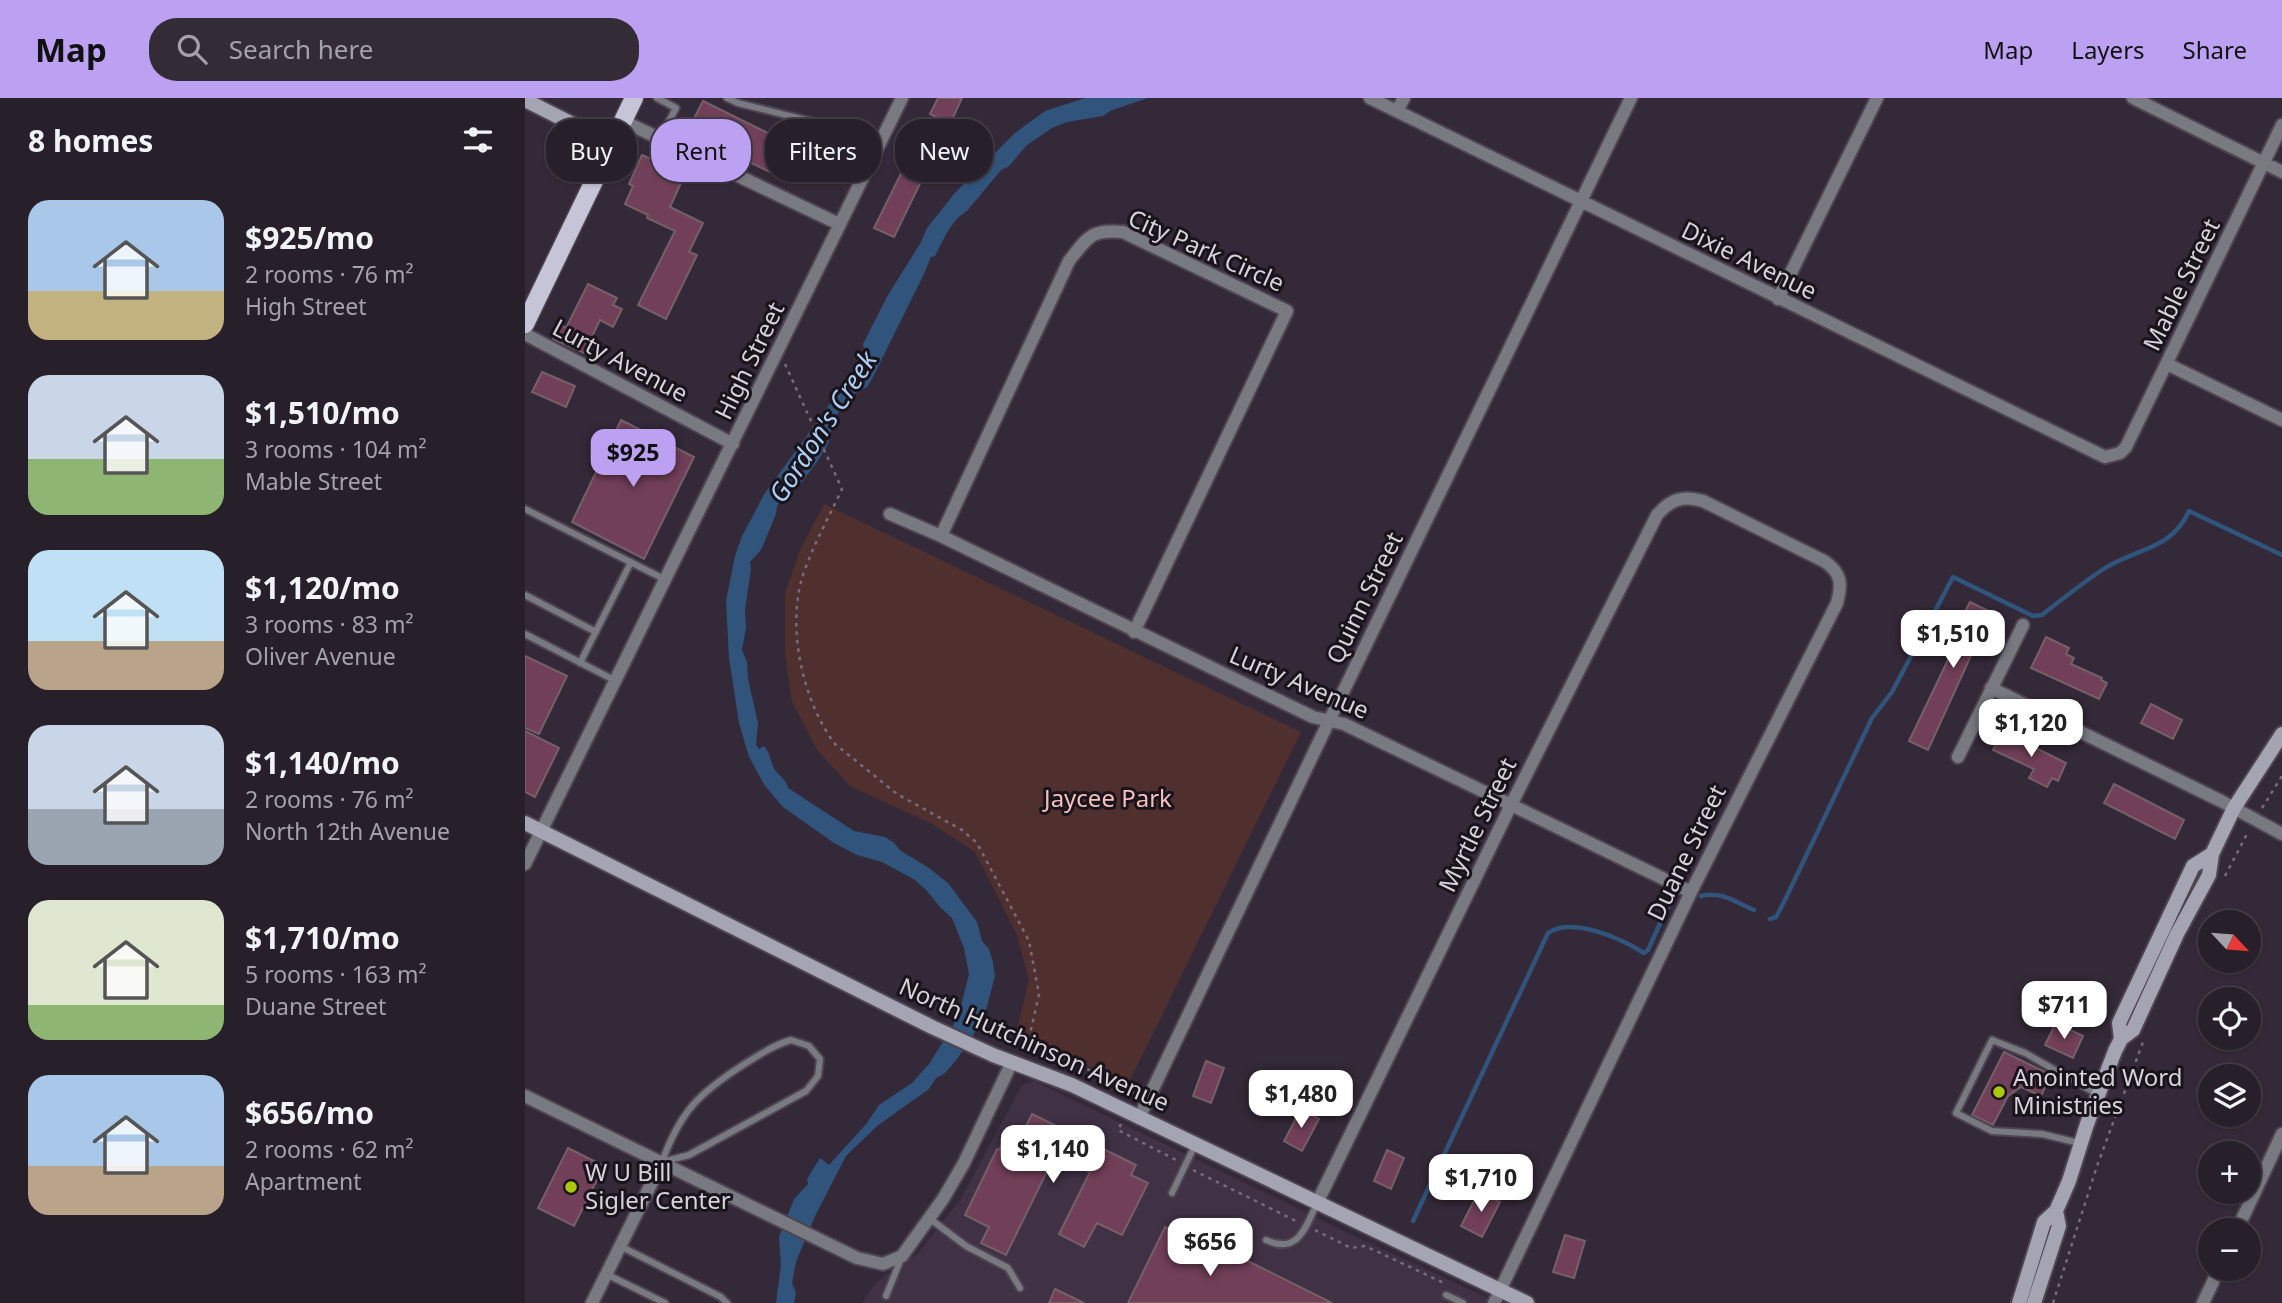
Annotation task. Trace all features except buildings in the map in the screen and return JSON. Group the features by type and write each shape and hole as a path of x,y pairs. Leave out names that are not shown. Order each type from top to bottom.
{"main road":[{"path":"624,119 634,98"},
{"path":"525,100 563,119"},
{"path":"525,324 594,182"},
{"path":"2019,1303 2044,1222 2056,1211 2069,1181 2120,1039 2133,1030 2209,875 2212,854 2234,808 2282,734"},
{"name":"North Hutchinson Avenue","path":"525,823 932,1027 993,1055 1072,1085 1317,1203 1497,1297 1527,1303"},
{"path":"2034,1303 2059,1226 2056,1211"}],"street":[{"name":"High Street","path":"525,864 902,98"},
{"name":"Dixie Avenue","path":"1370,98 2097,455 2112,456"},
{"path":"1397,111 1404,98"},
{"name":"Quinn Street","path":"1134,1115 1329,721 1631,98"},
{"path":"1778,299 1877,98"},
{"path":"2133,98 2282,172"},
{"name":"Mable Street","path":"2112,456 2126,447 2282,125"},
{"path":"751,182 839,224"},
{"name":"City Park Circle","path":"941,536 1069,261 1087,239 1104,230 1123,232 1287,311 1134,632"},
{"name":"Lurty Avenue","path":"525,334 733,444"},
{"path":"2167,364 2282,420"},
{"name":"Myrtle Street","path":"1317,1203 1511,805 1657,515 1667,504 1679,498 1703,500"},
{"name":"Duane Street","path":"1497,1297 1691,892 1831,615 1840,590 1835,568 1703,500"},
{"name":"Lurty Avenue","path":"890,514 941,536 1313,717 1345,724 1691,892"},
{"path":"1958,757 2023,625"},
{"path":"1991,688 2282,834"},
{"path":"525,1096 857,1258 883,1264 902,1256 929,1218 964,1163 1012,1062"},
{"path":"2243,1218 2278,1153 2282,1134"},
{"path":"592,1303 661,1162"},
{"path":"2203,1303 2213,1281"}],"lane":[{"path":"657,98 677,108 671,119"},
{"path":"727,98 882,139"},
{"path":"525,509 666,580"},
{"path":"580,663 631,562"},
{"path":"525,594 596,632"},
{"path":"525,634 615,681"},
{"path":"2081,1143 2042,1134 1992,1131 1956,1112 1992,1040 2025,1053 2099,1094"},
{"path":"801,1041 815,1051 820,1059 820,1068 814,1083 806,1091 689,1155 661,1162 680,1120 714,1083 781,1043 801,1041"},
{"path":"1172,1193 1195,1145"},
{"path":"1266,1240 1277,1245 1287,1245 1297,1238 1317,1203"},
{"path":"929,1218 966,1246 1008,1268 1020,1288"},
{"path":"620,1246 721,1297 727,1303"},
{"path":"886,1296 902,1256"},
{"path":"606,1274 665,1303"},
{"path":"1446,1295 1463,1303"}],"path":[{"path":"794,386 842,489 811,552 801,582 797,618 798,654 802,671 828,734 835,744 897,794 974,839 1029,941 1037,972 1039,994 1030,1034 1033,1042 1129,1087 1136,1095 1134,1115 1118,1130 1351,1248 1364,1246 1452,1287"},
{"path":"2259,813 2282,776"},
{"path":"2223,879 2249,830"},
{"path":"2053,1303 2143,1041"}],"shaded area":[{"path":"1034,1081 1499,1303 862,1303 876,1282 918,1253 960,1200 1022,1085"}],"green space":[{"name":"Jaycee Park","path":"824,504 1301,732 1129,1082 1015,1037 1029,980 1017,935 975,852 931,823 851,787 818,751 792,702 785,653 785,594 800,550"}],"water":[{"path":"1085,98 1148,98 1112,110 1103,116 1067,122 1052,128 1027,145 993,180 993,155 1015,133 1045,111"},
{"name":"Gordon's Creek","path":"965,182 991,182 956,220 935,256 931,257 867,387 848,397 833,422 828,444 817,462 802,482 787,489 777,506 761,550 750,562 742,650 747,662 758,723 756,745 759,749 764,746 766,748 774,768 788,788 854,831 885,837 948,883 977,922 982,941 989,949 995,976 986,1010 957,1059 945,1073 936,1078 929,1089 877,1126 846,1156 815,1216 796,1262 792,1283 796,1293 794,1303 776,1303 781,1265 779,1237 794,1199 808,1184 807,1179 820,1158 829,1165 867,1123 879,1105 912,1083 929,1064 954,1024 969,974 964,948 952,918 926,890 915,880 882,862 857,855 834,843 783,807 765,786 749,757 739,723 729,658 726,601 742,536 765,493 854,371 864,350 863,344 888,295 927,228","holes":["806,452 811,452 811,465 796,476 801,457"]}],"waterway":[{"path":"1770,919 1776,917 1784,902 1872,718 1892,692 1953,577 2033,616 2042,615 2102,570 2172,534 2189,511 2282,555"},
{"path":"1701,896 1722,896 1754,910"},
{"path":"1413,1221 1548,933 1558,928 1583,928 1610,936 1644,953 1648,950 1667,908 1672,904"}],"place":[{"name":"Anointed Word Ministries","path":"1999,1092"},
{"name":"W U Bill Sigler Center","path":"571,1187"}]}
